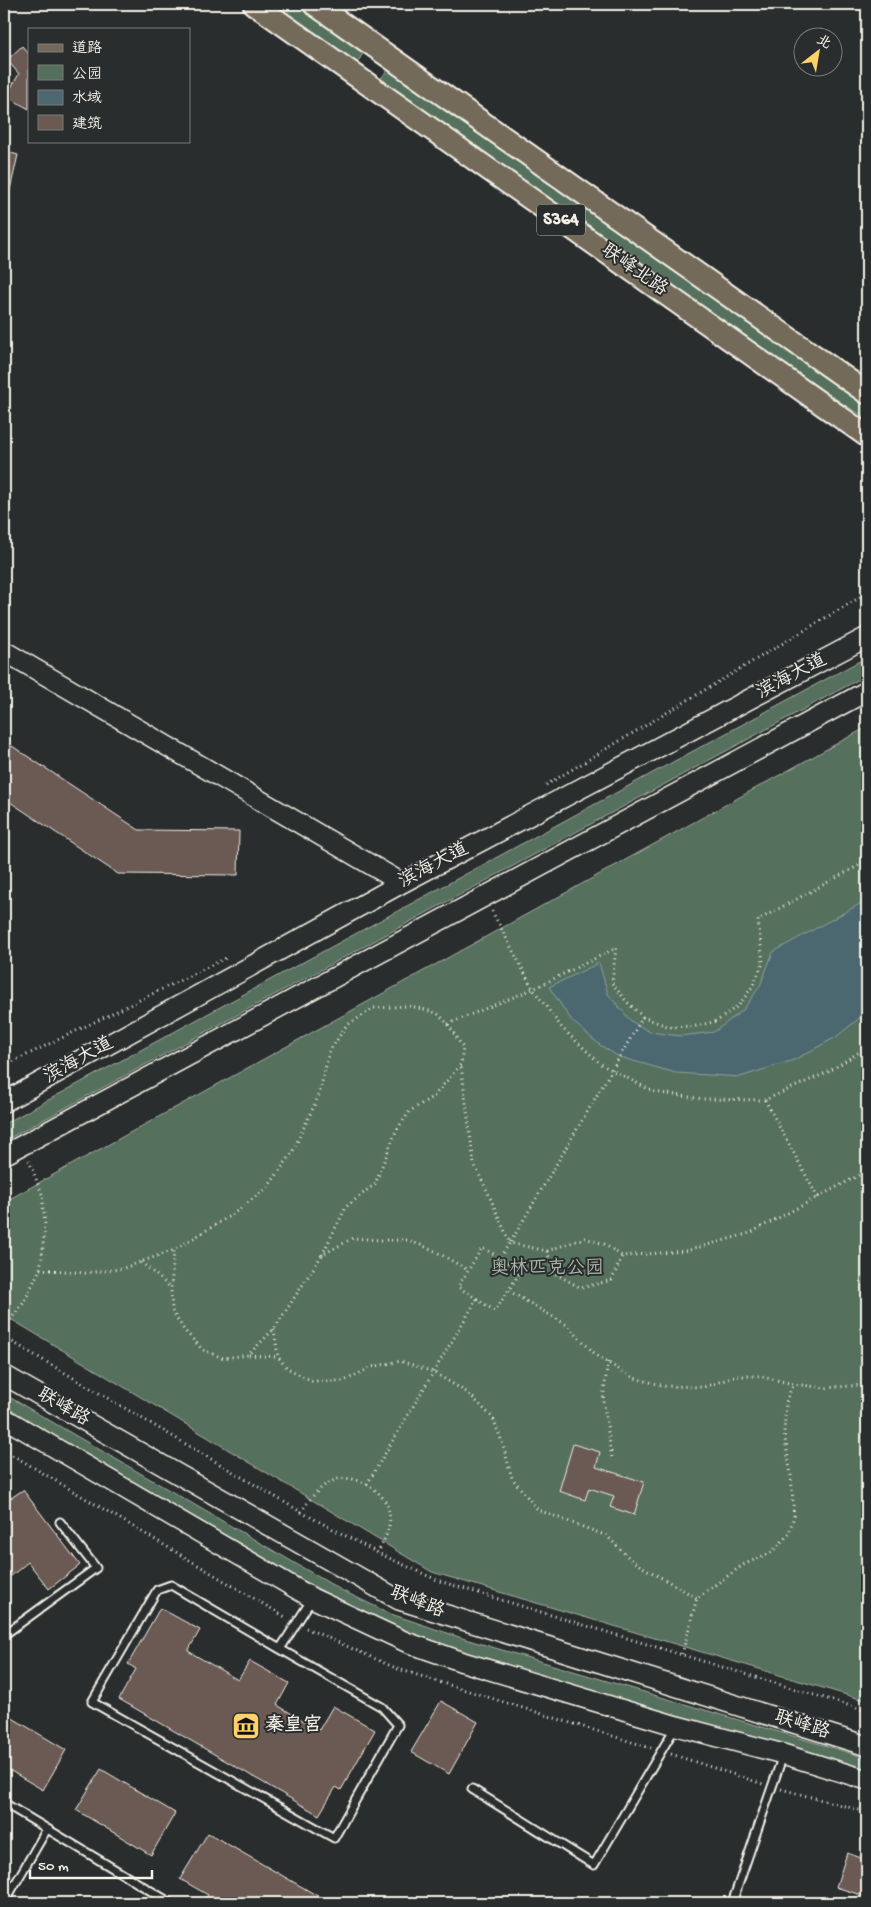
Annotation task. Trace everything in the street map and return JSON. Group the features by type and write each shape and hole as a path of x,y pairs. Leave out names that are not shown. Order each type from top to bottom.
{"main road":[{"name":"联峰北路","path":"254,4 867,436"},
{"name":"联峰北路","path":"314,4 867,393"},
{"name":"滨海大道","path":"4,1102 402,883 867,637"},
{"path":"4,651 402,883"},
{"path":"4,1155 867,691"},
{"name":"联峰路","path":"4,1374 399,1600 867,1746"},
{"name":"联峰路","path":"4,1418 312,1598 406,1642 463,1662 676,1726 783,1754 867,1780"}],"lane":[{"path":"4,1626 8,1632 96,1568 60,1522"},
{"path":"171,1585 280,1649 382,1707 398,1725 334,1838 92,1702 157,1590 171,1585"},
{"path":"280,1649 312,1598"},
{"path":"472,1789 594,1865 676,1726"},
{"path":"732,1903 783,1754"},
{"path":"4,1802 171,1903"},
{"path":"4,1903 47,1829"}],"path":[{"path":"545,786 867,593"},
{"path":"448,1024 533,989 616,948 612,983 626,1002 643,1017 669,1026 696,1026 717,1021 739,1005 752,987 763,963 758,920 867,861"},
{"path":"491,910 533,989 562,1028 602,1065 654,1092 703,1099 765,1100 828,1072 867,1047"},
{"path":"4,1066 233,955"},
{"path":"40,1269 85,1273 121,1269 174,1250 233,1214 268,1187 292,1153 319,1095 328,1052 346,1026 374,1008 410,1006 437,1013 448,1024 463,1048 461,1064 474,1164 510,1243"},
{"path":"500,1258 643,1017"},
{"path":"248,1355 274,1329 322,1255 346,1207 375,1184 396,1132 410,1110 434,1096 461,1064"},
{"path":"765,1100 818,1198"},
{"path":"4,1328 24,1302 40,1269 42,1257 44,1224 42,1194 29,1160"},
{"path":"510,1243 547,1251 585,1238 604,1244 622,1256 686,1251 750,1233 867,1171"},
{"path":"322,1255 353,1238 408,1240 433,1250 468,1270"},
{"path":"482,1248 521,1271 495,1311 458,1287 468,1270 482,1248"},
{"path":"174,1250 170,1288 172,1311 184,1330 203,1350 223,1358 248,1355 278,1356"},
{"path":"547,1251 554,1273 581,1288 612,1280 622,1256"},
{"path":"140,1262 170,1288"},
{"path":"509,1292 567,1325 598,1357 634,1378 665,1386 704,1387 737,1376 759,1376 793,1384 825,1388 867,1383"},
{"path":"367,1484 477,1299"},
{"path":"274,1329 278,1356 287,1368 312,1381 344,1381 372,1367 401,1361 433,1372 468,1392 493,1418 512,1478 538,1510 607,1536 632,1561 697,1598"},
{"path":"4,1336 301,1512 378,1553 438,1581 867,1711"},
{"path":"608,1362 603,1399 612,1458"},
{"path":"682,1654 697,1598 743,1565 772,1552 789,1534 794,1516 792,1475 784,1433 786,1402 793,1384"},
{"path":"301,1512 317,1490 335,1480 354,1478 367,1484 384,1499 390,1512 389,1531 378,1553"}],"green space":[{"path":"272,4 296,4 364,52 357,63"},
{"path":"390,68 867,407 867,419 823,391 380,79"},
{"path":"867,657 867,675 4,1141 4,1124"},
{"name":"奥林匹克公园","path":"867,727 867,1701 432,1572 4,1315 4,1202"},
{"path":"4,1394 341,1590 391,1614 465,1639 867,1758 867,1771 460,1651 390,1626 341,1602 4,1407"}],"water":[{"path":"867,900 867,1012 836,1037 794,1060 740,1077 676,1073 619,1057 600,1045 572,1021 549,987 599,963 608,994 631,1021 650,1032 680,1036 714,1032 743,1010 760,986 773,952"}],"building":[{"path":"22,46 28,53 28,108 6,96 19,74 7,60"},
{"path":"4,151 18,155 9,194 4,193"},
{"path":"12,746 139,830 239,831 238,875 118,874 4,798 4,757"},
{"path":"573,1444 600,1452 596,1467 644,1482 634,1515 610,1507 614,1496 589,1488 585,1500 559,1491"},
{"path":"4,1490 11,1498 23,1490 80,1565 49,1589 28,1562 11,1576 4,1565"},
{"path":"160,1608 200,1630 188,1651 238,1680 250,1661 289,1683 277,1705 319,1730 333,1706 375,1730 341,1790 336,1787 319,1815 119,1699 136,1669 128,1664"},
{"path":"441,1701 478,1722 449,1774 411,1752"},
{"path":"4,1713 66,1750 43,1790 4,1767"},
{"path":"101,1769 175,1813 151,1855 76,1810"},
{"path":"208,1833 330,1903 203,1903 208,1895 180,1879"},
{"path":"847,1853 867,1860 867,1897 836,1887"}],"place":[{"name":"秦皇宫","path":"246,1726"}]}
